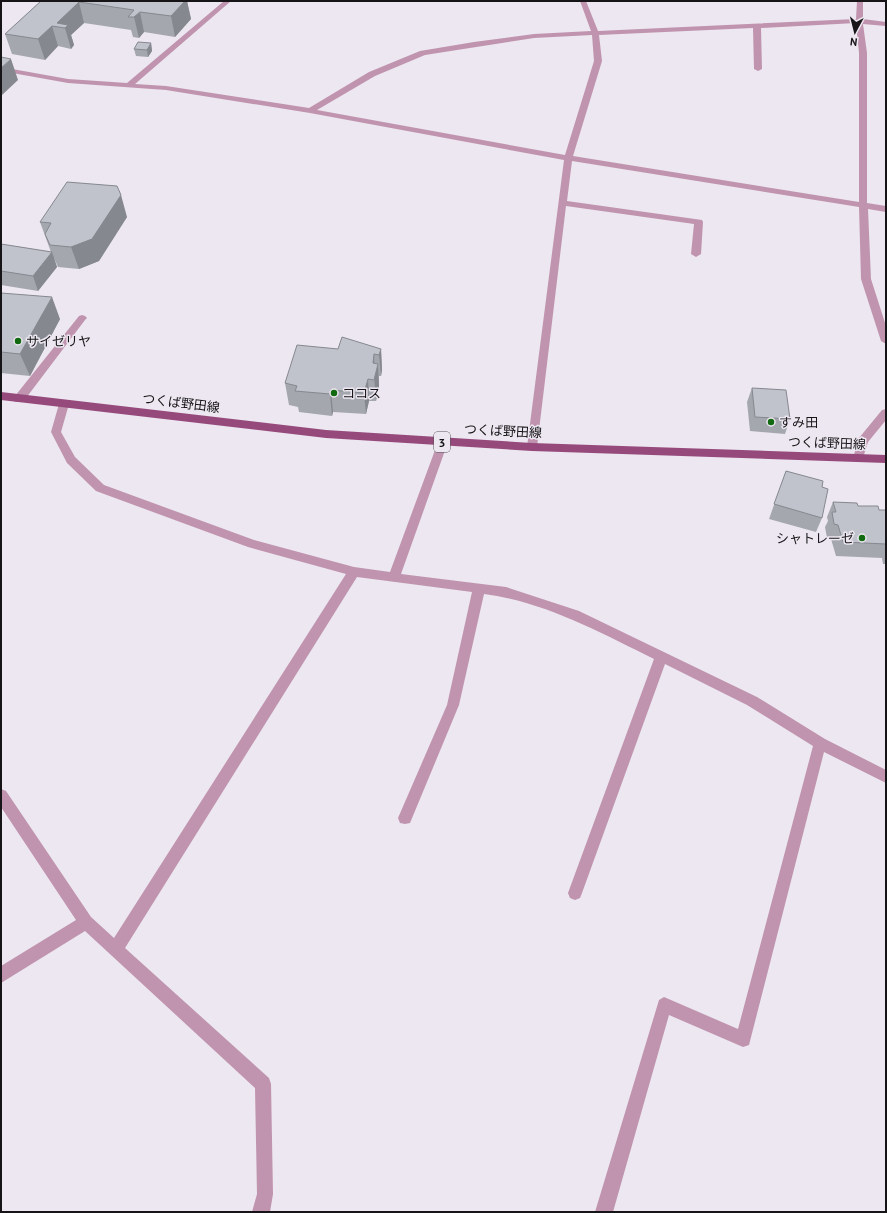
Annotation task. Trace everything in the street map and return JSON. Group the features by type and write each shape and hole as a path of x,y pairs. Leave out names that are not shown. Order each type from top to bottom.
{"main road":[{"name":"つくば野田線","path":"1,396 326,434 532,447 886,459"}],"street":[{"path":"129,85 228,1"},
{"path":"532,447 568,158 598,61 599,50 596,34 583,1"},
{"path":"860,1 859,20 863,53 863,204 866,279 886,341"},
{"path":"310,111 372,74 423,53 474,44 534,36 859,20 886,24"},
{"path":"757,26 758,69"},
{"path":"1,68 68,81 166,88 310,111 568,158 863,204 886,209"},
{"path":"563,203 699,222 696,254"},
{"path":"20,399 82,318"},
{"path":"64,404 56,432 71,460 100,488 252,544 354,572 506,592 575,614 752,702 820,743 886,777"},
{"path":"858,458 863,441 886,413"},
{"path":"394,577 443,442"},
{"path":"116,949 354,572"},
{"path":"405,818 453,705 479,588"},
{"path":"575,893 661,657"},
{"path":"604,1212 664,1005 743,1039 820,743"},
{"path":"1,794 86,922 263,1084 265,1194 261,1212"},
{"path":"1,975 86,922"}],"building":[{"path":"41,1 185,1 171,16 140,12 134,17 128,17 134,10 79,2 57,23 68,25 65,28 52,26 38,39 5,34"},
{"path":"138,42 151,43 147,50 134,49"},
{"path":"1,57 11,59 1,68"},
{"path":"67,182 117,186 121,195 92,239 71,247 50,245 45,234 51,223 40,222"},
{"path":"1,244 52,252 33,276 1,271"},
{"path":"1,293 52,297 20,354 1,352"},
{"path":"342,337 381,349 379,355 374,354 373,363 378,364 374,380 368,379 364,393 331,390 330,394 295,391 297,386 285,383 297,345 338,349"},
{"path":"752,388 786,390 790,419 755,417"},
{"path":"786,471 823,481 822,487 828,489 822,518 774,504"},
{"path":"833,502 857,503 858,506 878,506 879,510 886,510 886,544 843,542 838,525 834,524 832,512 836,512"}],"place":[{"name":"サイゼリヤ","path":"18,341"},
{"name":"ココス","path":"334,393"},
{"name":"すみ田","path":"771,422"},
{"name":"シャトレーゼ","path":"862,538"}]}
